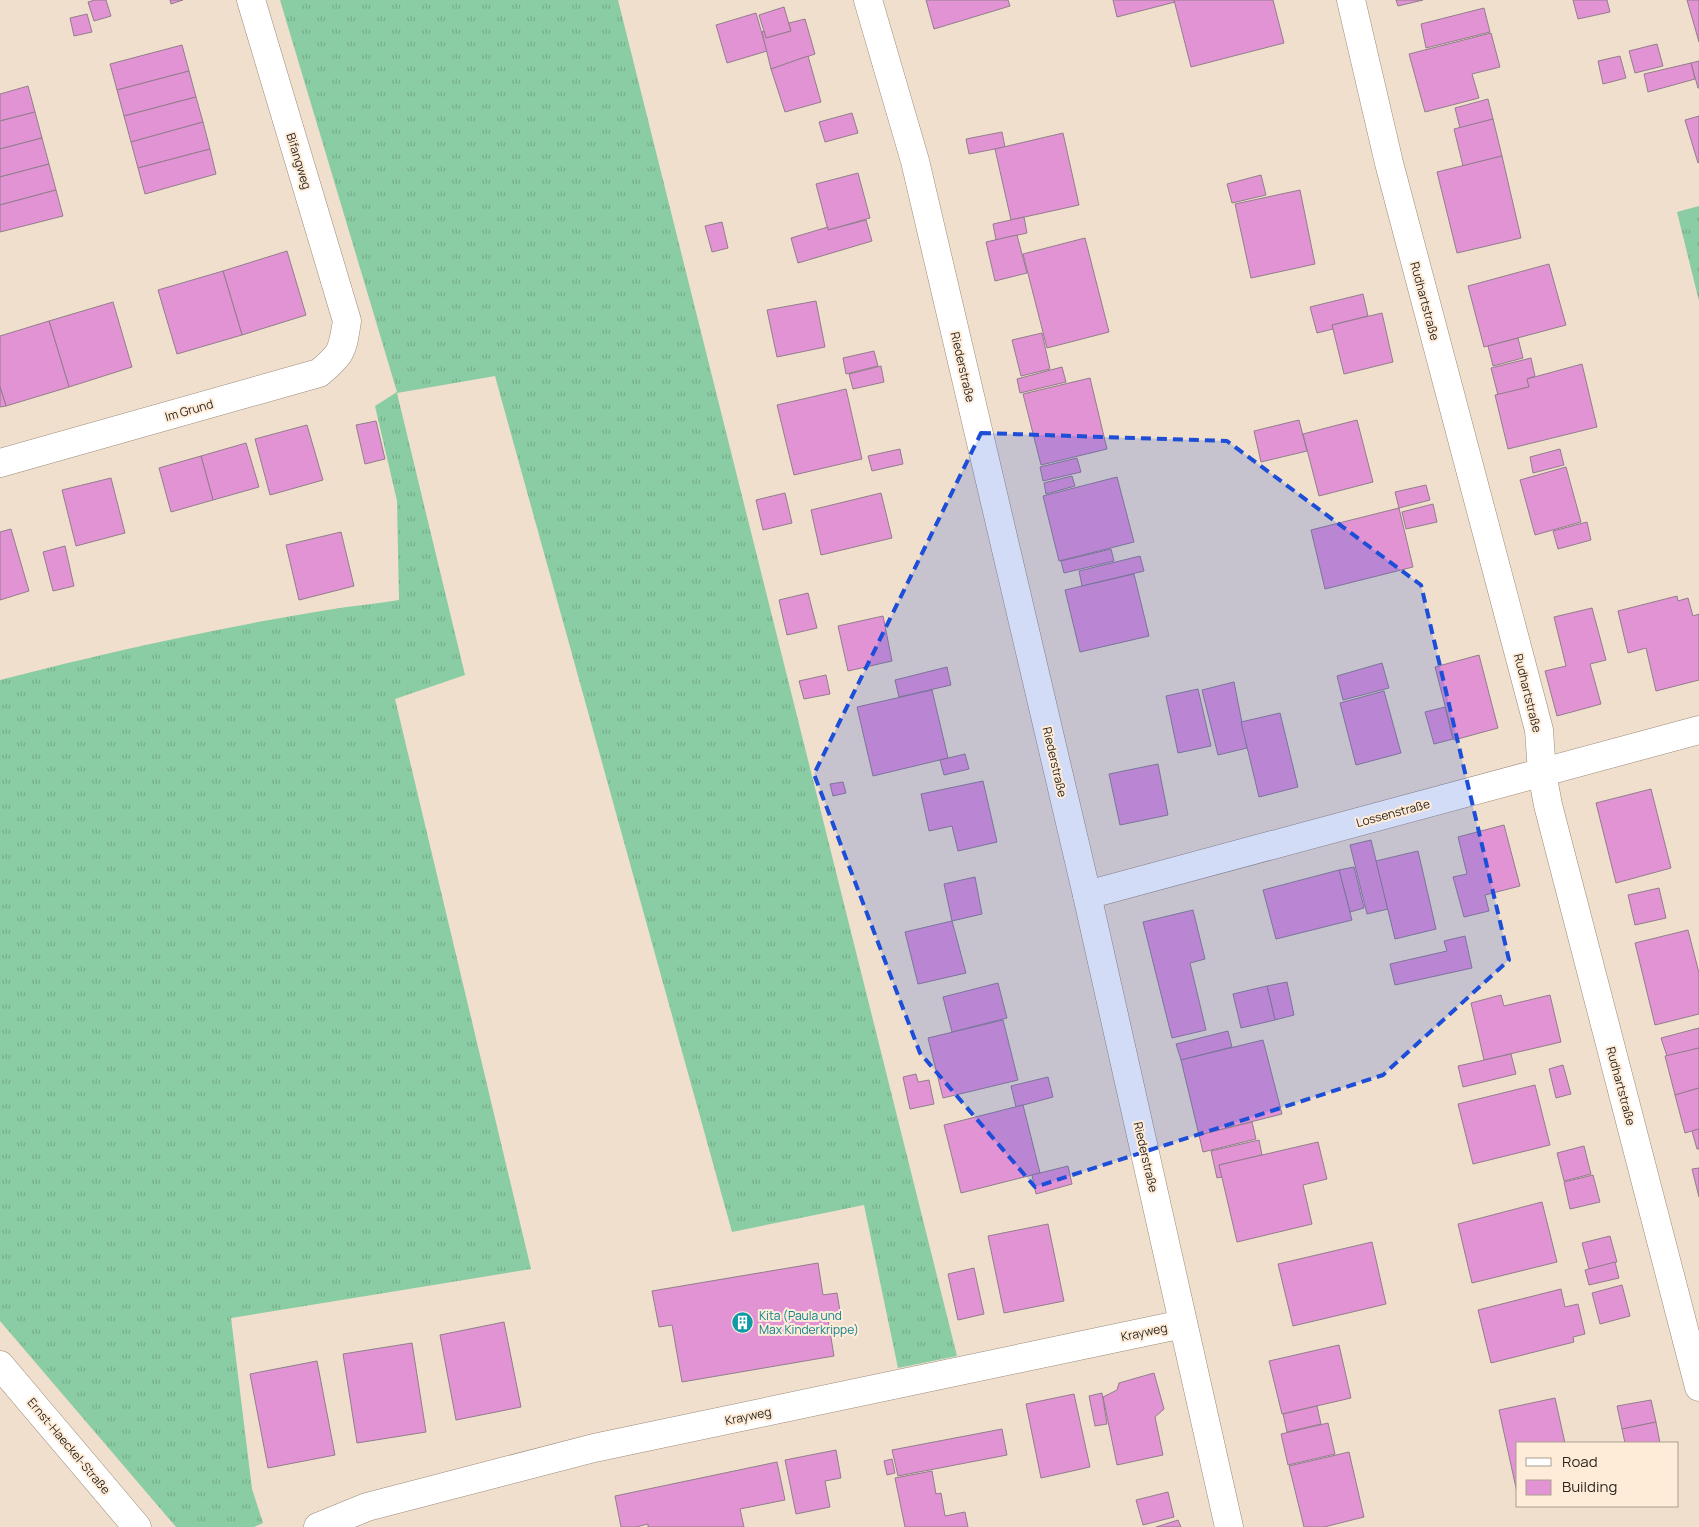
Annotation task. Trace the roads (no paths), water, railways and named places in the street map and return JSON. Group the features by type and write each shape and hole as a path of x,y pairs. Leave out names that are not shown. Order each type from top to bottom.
{"street":[{"name":"Bifangweg","path":"251,0 347,321"},
{"name":"Riederstraße","path":"868,0 915,161 1087,895 1229,1527"},
{"name":"Rudhartstraße","path":"1351,0 1389,164 1538,730 1542,772 1548,805 1699,1387"},
{"name":"Im Grund","path":"0,463 319,373 334,361 343,349 347,321"},
{"name":"Lossenstraße","path":"1087,895 1699,730"},
{"name":"Krayweg","path":"318,1527 367,1507 594,1448 1183,1324"},
{"name":"Ernst-Haeckel-Straße","path":"0,1366 137,1527"}],"place":[{"name":"Kita (Paula und Max Kinderkrippe)","path":"743,1322"}]}
